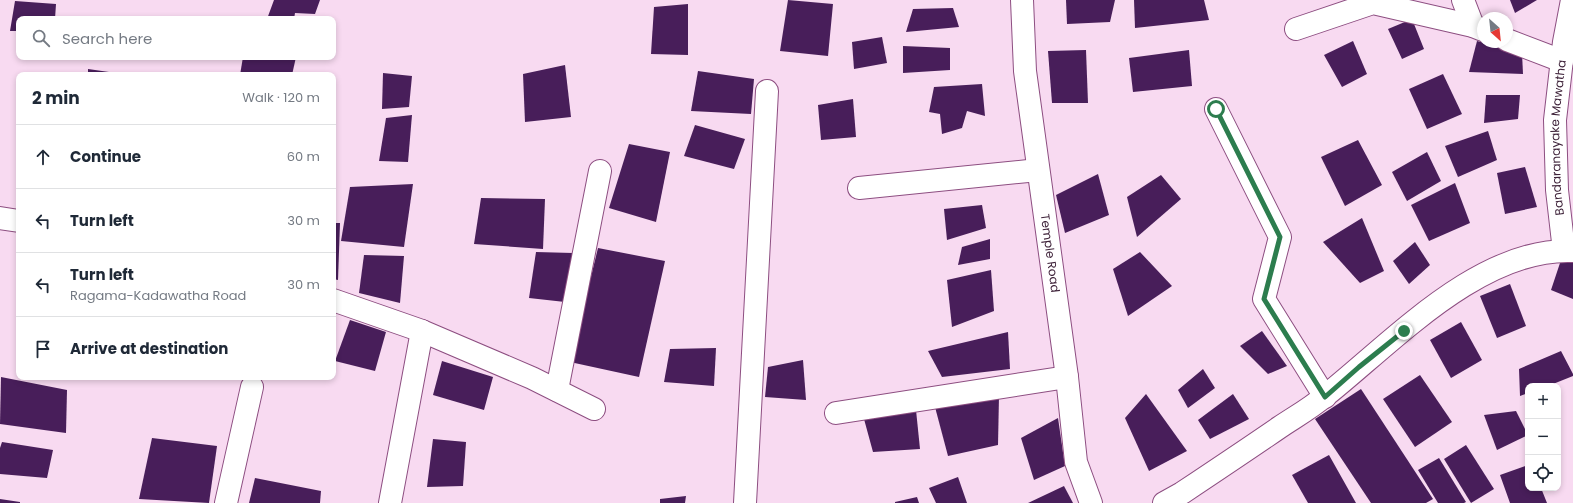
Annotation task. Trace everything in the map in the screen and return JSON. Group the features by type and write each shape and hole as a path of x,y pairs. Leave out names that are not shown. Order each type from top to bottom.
{"street":[{"name":"Temple Road","path":"1022,0 1025,71 1067,377 1076,462 1092,503"},
{"path":"1463,0 1477,26"},
{"name":"Bandaranayake Mawatha","path":"1568,251 1565,185 1555,120 1562,61 1572,0"},
{"path":"1296,29 1373,3 1477,28"},
{"path":"1513,42 1562,61"},
{"path":"745,503 767,91"},
{"path":"1216,109 1280,237 1264,299 1325,397"},
{"path":"859,188 1038,170"},
{"path":"556,390 600,171"},
{"path":"0,218 16,221"},
{"path":"1164,503 1182,493 1325,397 1359,367 1455,290 1498,267 1529,256 1568,251"},
{"path":"336,301 422,331 532,378 594,409"},
{"path":"390,503 422,331"},
{"path":"836,413 1067,377"},
{"path":"226,503 252,387"}],"building":[{"path":"274,0 320,0 315,14 295,13 294,16 268,16"},
{"path":"788,0 833,4 828,56 780,51"},
{"path":"1066,0 1115,0 1110,22 1067,24"},
{"path":"1134,0 1204,0 1209,20 1135,28"},
{"path":"1510,0 1537,0 1515,13"},
{"path":"15,1 56,4 55,16 16,16 16,31 10,31"},
{"path":"688,4 688,55 651,54 654,7"},
{"path":"953,8 959,27 906,32 913,9"},
{"path":"1412,19 1424,49 1402,59 1388,29"},
{"path":"882,37 887,63 854,69 852,42"},
{"path":"1353,41 1367,74 1342,87 1324,55"},
{"path":"1477,41 1477,48 1503,48 1522,53 1523,74 1469,72"},
{"path":"903,46 950,48 950,70 903,73"},
{"path":"1086,50 1088,103 1052,103 1048,51"},
{"path":"1189,50 1192,86 1133,92 1129,58"},
{"path":"242,60 295,60 293,72 240,72"},
{"path":"565,65 571,117 525,122 523,74"},
{"path":"88,69 109,72 88,72"},
{"path":"698,71 754,79 751,114 691,111"},
{"path":"383,73 412,76 409,107 382,109"},
{"path":"1443,74 1462,114 1427,129 1409,89"},
{"path":"982,84 985,116 967,111 962,128 942,134 940,114 929,112 934,87"},
{"path":"1486,95 1520,95 1518,119 1484,123"},
{"path":"853,99 856,137 821,140 818,105"},
{"path":"412,115 408,162 379,161 386,118"},
{"path":"695,125 745,139 734,169 684,156"},
{"path":"1488,131 1497,160 1458,177 1445,146"},
{"path":"1358,140 1382,185 1345,206 1321,157"},
{"path":"629,144 670,152 656,222 609,208"},
{"path":"1427,152 1441,181 1407,201 1392,172"},
{"path":"1525,167 1537,207 1505,214 1497,173"},
{"path":"1098,174 1109,215 1065,233 1056,195"},
{"path":"1161,175 1181,199 1137,237 1127,197"},
{"path":"1455,183 1470,223 1429,241 1411,205"},
{"path":"413,184 404,247 341,241 350,187"},
{"path":"481,198 545,199 543,249 474,244"},
{"path":"982,205 986,228 947,240 944,209"},
{"path":"1362,218 1384,271 1360,283 1323,242"},
{"path":"336,223 340,223 338,280 336,280"},
{"path":"990,239 990,259 958,265 962,247"},
{"path":"1415,242 1430,265 1409,284 1393,261"},
{"path":"598,248 665,261 639,377 570,362"},
{"path":"1564,251 1573,255 1573,299 1551,290"},
{"path":"536,252 573,253 565,302 529,298"},
{"path":"1140,252 1172,286 1128,316 1113,269"},
{"path":"364,255 404,256 400,303 359,293"},
{"path":"991,270 994,311 952,327 947,280"},
{"path":"1510,284 1526,326 1497,338 1480,296"},
{"path":"350,320 386,332 375,371 336,361"},
{"path":"1461,322 1482,360 1451,378 1430,340"},
{"path":"1262,331 1287,366 1268,374 1240,346"},
{"path":"1008,332 1010,369 942,377 928,351"},
{"path":"716,348 714,386 664,382 670,349"},
{"path":"1561,351 1573,376 1556,383 1525,383 1525,394 1520,396 1519,369"},
{"path":"803,360 806,400 765,397 768,367"},
{"path":"442,361 493,377 484,410 433,395"},
{"path":"1203,369 1215,388 1188,408 1178,390"},
{"path":"1420,375 1452,422 1415,447 1383,399"},
{"path":"1,377 67,390 66,433 0,424"},
{"path":"1361,389 1433,499 1426,503 1371,503 1315,419"},
{"path":"1146,394 1187,451 1149,471 1125,418"},
{"path":"1233,394 1249,419 1210,439 1198,420"},
{"path":"999,396 998,445 948,456 935,407"},
{"path":"916,410 920,449 873,452 864,419"},
{"path":"1516,411 1525,429 1525,436 1497,450 1484,415"},
{"path":"1058,418 1065,466 1034,480 1021,438"},
{"path":"152,438 217,446 209,503 139,499"},
{"path":"433,439 466,442 463,486 427,487"},
{"path":"2,442 53,450 47,478 0,474 0,448"},
{"path":"1466,445 1494,489 1471,503 1444,459"},
{"path":"1329,455 1356,503 1308,503 1292,475"},
{"path":"1439,458 1466,502 1438,503 1418,470"},
{"path":"1525,466 1525,491 1542,491 1547,503 1510,503 1500,475"},
{"path":"958,477 967,503 936,503 929,488"},
{"path":"255,478 321,491 320,503 249,503"},
{"path":"1064,486 1073,503 1028,503"},
{"path":"686,496 685,503 660,503 660,499"},
{"path":"917,497 919,503 895,503 895,502"},
{"path":"0,499 20,502 20,503 0,503"}],"route":[{"path":"1216,109 1280,237 1264,299 1325,397 1359,367 1404,331"}]}
